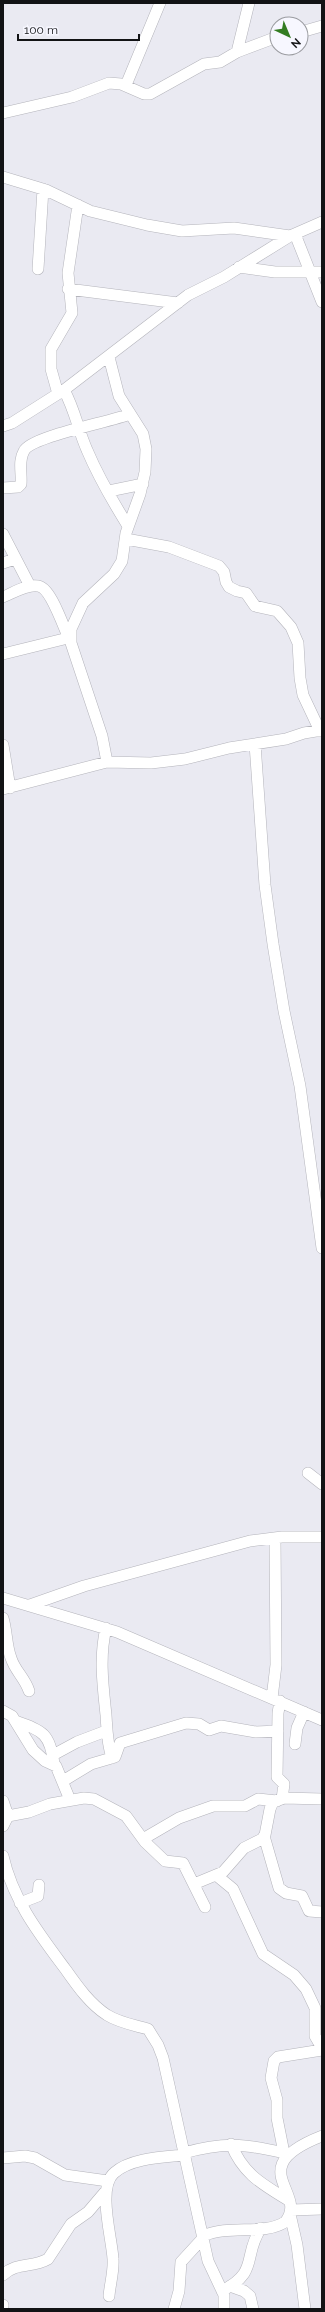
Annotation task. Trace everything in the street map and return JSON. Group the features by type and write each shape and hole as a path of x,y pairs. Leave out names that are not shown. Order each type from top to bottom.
{"street":[{"path":"126,85 160,3"},
{"path":"238,52 249,3"},
{"path":"309,30 322,26"},
{"path":"3,113 73,97 109,83 126,85 144,94 150,94 204,64 220,62 238,52 269,40"},
{"path":"3,177 43,190 90,211 129,222 182,231 234,228 293,235"},
{"path":"38,268 43,190"},
{"path":"78,205 68,273 68,289 72,313 51,349 51,368 61,392 74,408 86,449 128,526"},
{"path":"3,426 12,423 61,392 109,357 178,302 210,281 239,267 293,235 322,222"},
{"path":"293,235 316,272 322,302"},
{"path":"239,267 275,272 316,272"},
{"path":"68,289 178,302"},
{"path":"70,640 71,629 83,603 114,574 124,554 128,526 142,484 145,462 145,439 141,430 119,396 109,357"},
{"path":"95,367 113,376"},
{"path":"3,488 18,487 21,484 20,462 26,446 80,428 101,424 130,414"},
{"path":"109,491 142,484"},
{"path":"3,534 15,560 30,586"},
{"path":"3,745 6,788 107,762 151,763 171,761 255,744 286,740 304,733 321,730 303,695 300,678 298,643 291,627 281,614 274,609 255,606 246,593 232,589 226,582 223,570 219,566 169,547 126,539"},
{"path":"3,563 15,560"},
{"path":"3,597 30,586 38,586 47,590 70,640 100,729 107,762"},
{"path":"3,654 70,640"},
{"path":"255,744 265,885 272,944 317,1181 322,1248"},
{"path":"308,1473 322,1484"},
{"path":"30,1605 84,1586 250,1541 275,1538 322,1537"},
{"path":"275,1538 276,1700 278,1731 277,1777 284,1784 280,1800 270,1808 264,1836 279,1888 286,1893 302,1896 309,1911 322,1912"},
{"path":"3,1615 5,1598 106,1628 322,1720"},
{"path":"3,1618 11,1659 17,1672 24,1679 29,1691"},
{"path":"106,1628 103,1652 102,1692 106,1731 112,1758"},
{"path":"3,1711 10,1714 33,1750 45,1761 53,1760 77,1742 106,1731"},
{"path":"294,1744 297,1728 304,1712"},
{"path":"15,1721 40,1730 49,1742 53,1760 70,1800"},
{"path":"61,1778 91,1764 112,1758 118,1753 117,1747 120,1743 186,1723 199,1724 210,1730 221,1726 256,1732 278,1731"},
{"path":"56,1802 61,1778"},
{"path":"3,1801 5,1821 56,1802 70,1800 94,1799 113,1808 132,1821 144,1839 165,1861 183,1863 205,1906"},
{"path":"144,1839 179,1818 213,1806 245,1806 258,1799 319,1801"},
{"path":"194,1884 222,1872 244,1848 264,1836"},
{"path":"4,1861 20,1903 76,1986 91,2002 107,2015 119,2021 148,2029 152,2035 163,2058 208,2261 226,2288 224,2309"},
{"path":"216,1875 233,1889 263,1954 294,1975 306,1989 315,2008 314,2036 322,2049 278,2057 274,2061 271,2078 277,2100 277,2118 286,2154 280,2169 290,2208 298,2252 305,2309"},
{"path":"20,1903 38,1896 38,1885"},
{"path":"109,2296 113,2262 105,2192 108,2181 113,2173 120,2168 135,2163 184,2154 210,2145 231,2144 250,2146 286,2154 322,2136"},
{"path":"231,2144 241,2162 252,2177 290,2208 322,2209"},
{"path":"3,2158 25,2156 35,2158 65,2176 108,2181"},
{"path":"3,2275 15,2266 43,2262 48,2259 71,2224 88,2212 105,2192"},
{"path":"174,2309 178,2291 181,2262 203,2237 214,2231 279,2226 285,2222 290,2208"},
{"path":"226,2288 242,2278 248,2270 253,2243 261,2228"},
{"path":"226,2288 244,2291 250,2296 252,2309"}]}
